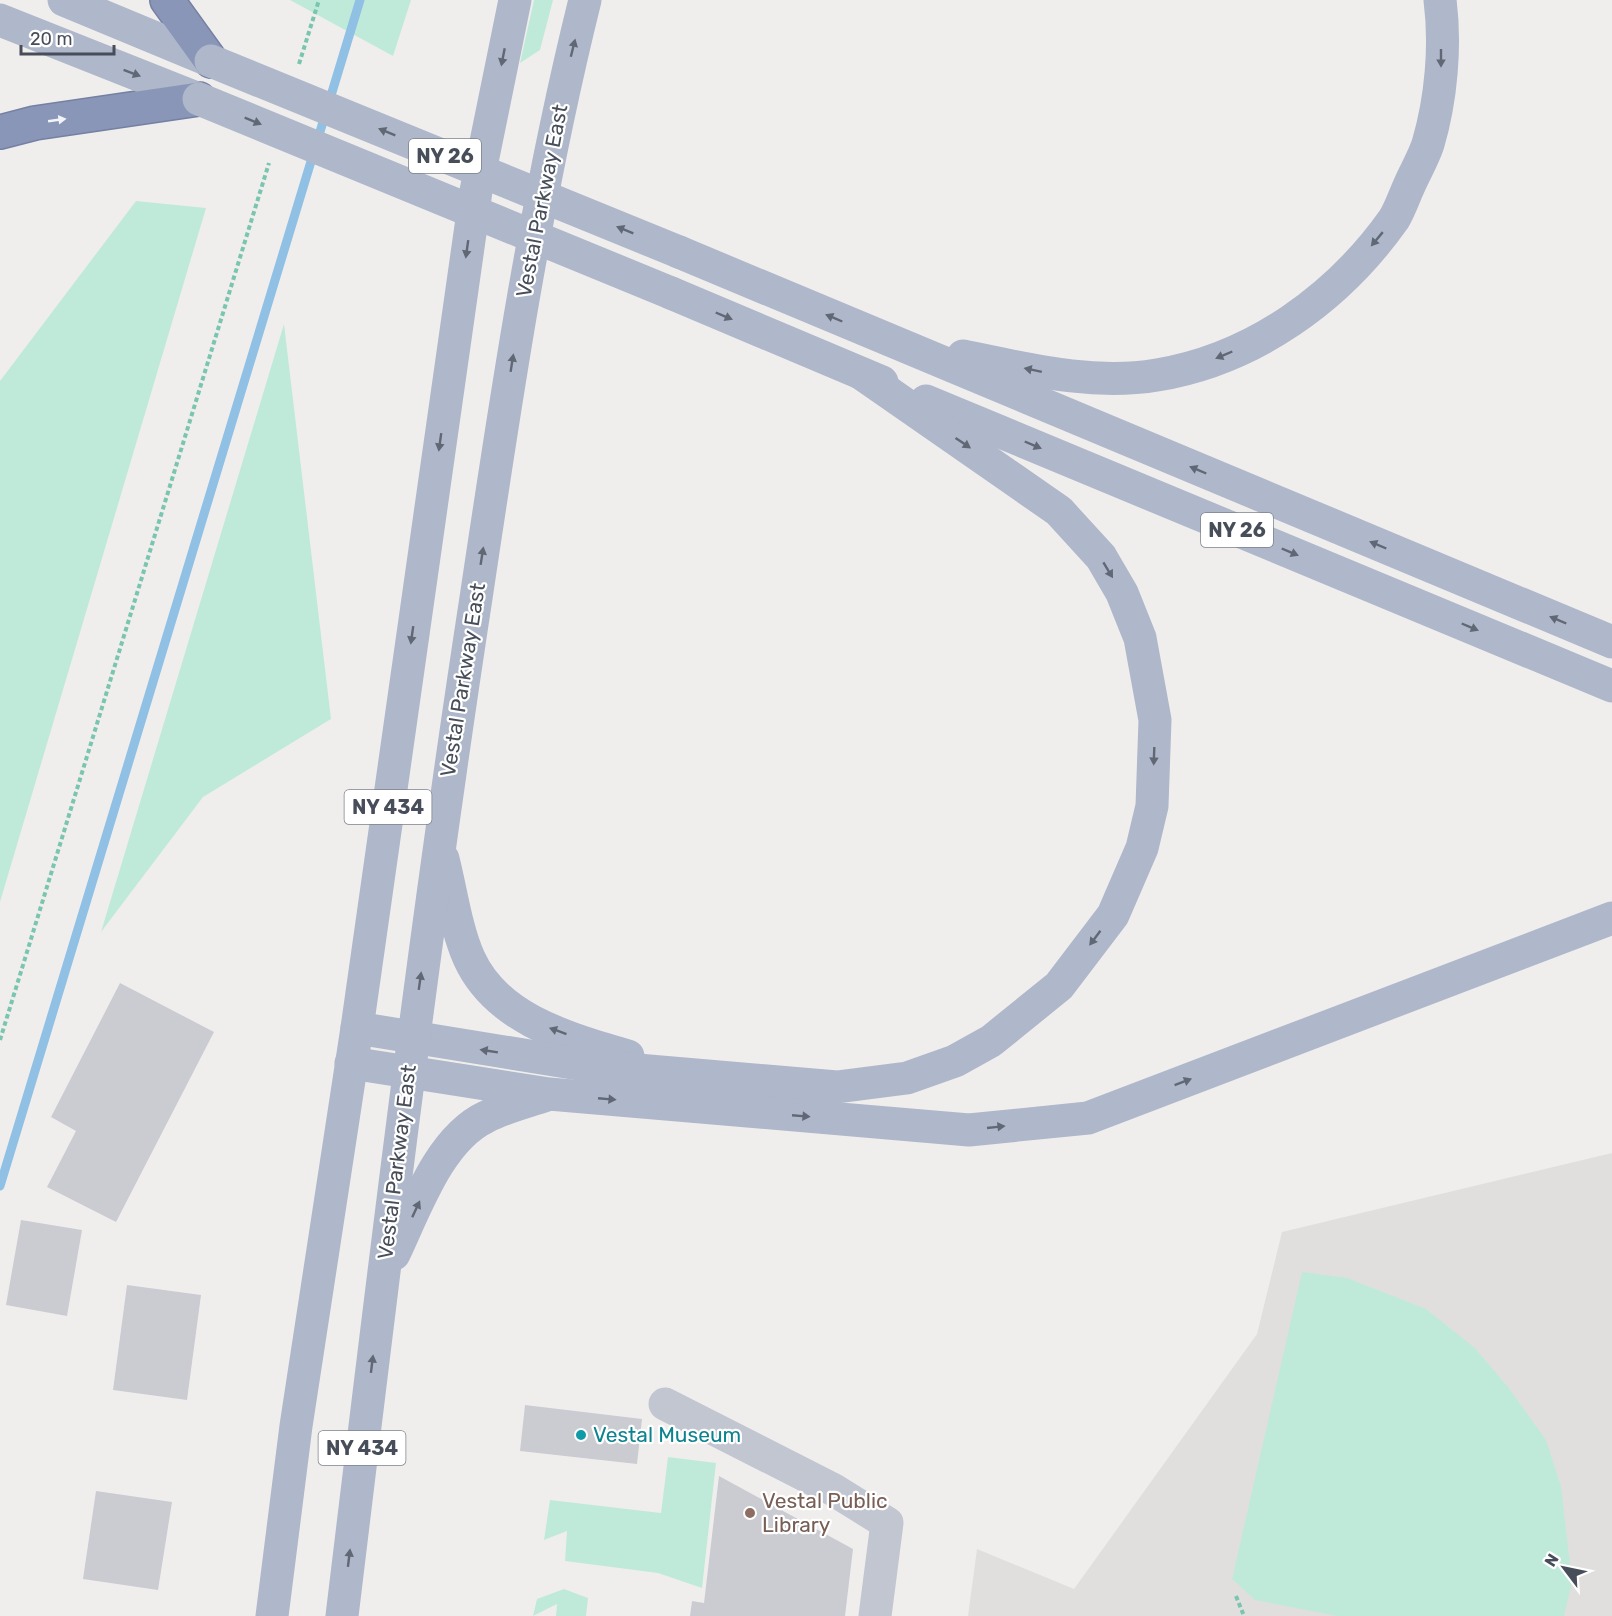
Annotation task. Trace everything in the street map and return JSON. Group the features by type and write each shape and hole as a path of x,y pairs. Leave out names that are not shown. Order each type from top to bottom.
{"highway":[{"path":"167,0 211,61"},
{"path":"0,132 35,123 199,99"}],"main road":[{"name":"NY 26","path":"64,0 680,252 888,341 1612,642"},
{"name":"NY 434","path":"272,1616 296,1426 357,1028 476,191 515,0"},
{"name":"Vestal Parkway East","path":"342,1616 438,842 517,331 565,82 585,0"},
{"path":"888,341 1058,375 1108,378 1155,375 1196,367 1274,334 1342,281 1395,218 1428,145 1441,75 1440,0"},
{"name":"NY 26","path":"0,20 199,99 671,293 1612,686"},
{"path":"357,1028 412,1039 591,1066 837,1088 906,1078 955,1061 992,1041 1059,987 1113,915 1142,848 1152,806 1155,720 1140,638 1122,593 1101,557 1059,511 862,374"},
{"path":"438,842 468,957 486,987 522,1018 606,1049 693,1076"},
{"path":"351,1063 549,1094 969,1130 1088,1118 1612,918"},
{"path":"382,1281 435,1167 465,1131 484,1117 549,1094"}],"lane":[{"path":"665,1404 834,1490 887,1522 876,1616"}],"path":[{"path":"297,69 318,0"},
{"path":"0,1040 270,160"},
{"path":"1236,1596 1244,1616"}],"shaded area":[{"path":"1612,1153 1612,1616 968,1616 977,1549 1074,1589 1257,1334 1282,1232"}],"green space":[{"path":"290,0 411,0 393,56"},
{"path":"534,0 553,0 540,50 520,63"},
{"path":"136,201 206,208 0,902 0,381"},
{"path":"284,324 331,719 203,797 101,932"},
{"path":"1302,1272 1347,1278 1426,1309 1475,1348 1508,1387 1546,1440 1561,1486 1572,1582 1564,1616 1337,1616 1255,1600 1232,1579"},
{"path":"668,1457 716,1463 702,1588 658,1573 565,1561 567,1531 544,1540 550,1500 661,1513"},
{"path":"564,1589 588,1598 586,1616 556,1616 557,1604 533,1616 537,1599"}],"building":[{"path":"120,983 214,1032 116,1222 47,1187 76,1131 51,1117"},
{"path":"21,1220 82,1230 67,1316 6,1305"},
{"path":"127,1285 201,1295 187,1400 113,1390"},
{"name":"Vestal Museum","path":"525,1405 642,1419 637,1464 520,1451"},
{"name":"Vestal Public Library","path":"719,1476 853,1549 845,1616 690,1616 692,1601 704,1603"},
{"path":"96,1491 172,1502 158,1590 83,1579"}],"waterway":[{"path":"0,1186 360,0"}],"place":[{"name":"Vestal Museum","path":"581,1435"},
{"name":"Vestal Public Library","path":"750,1513"}]}
